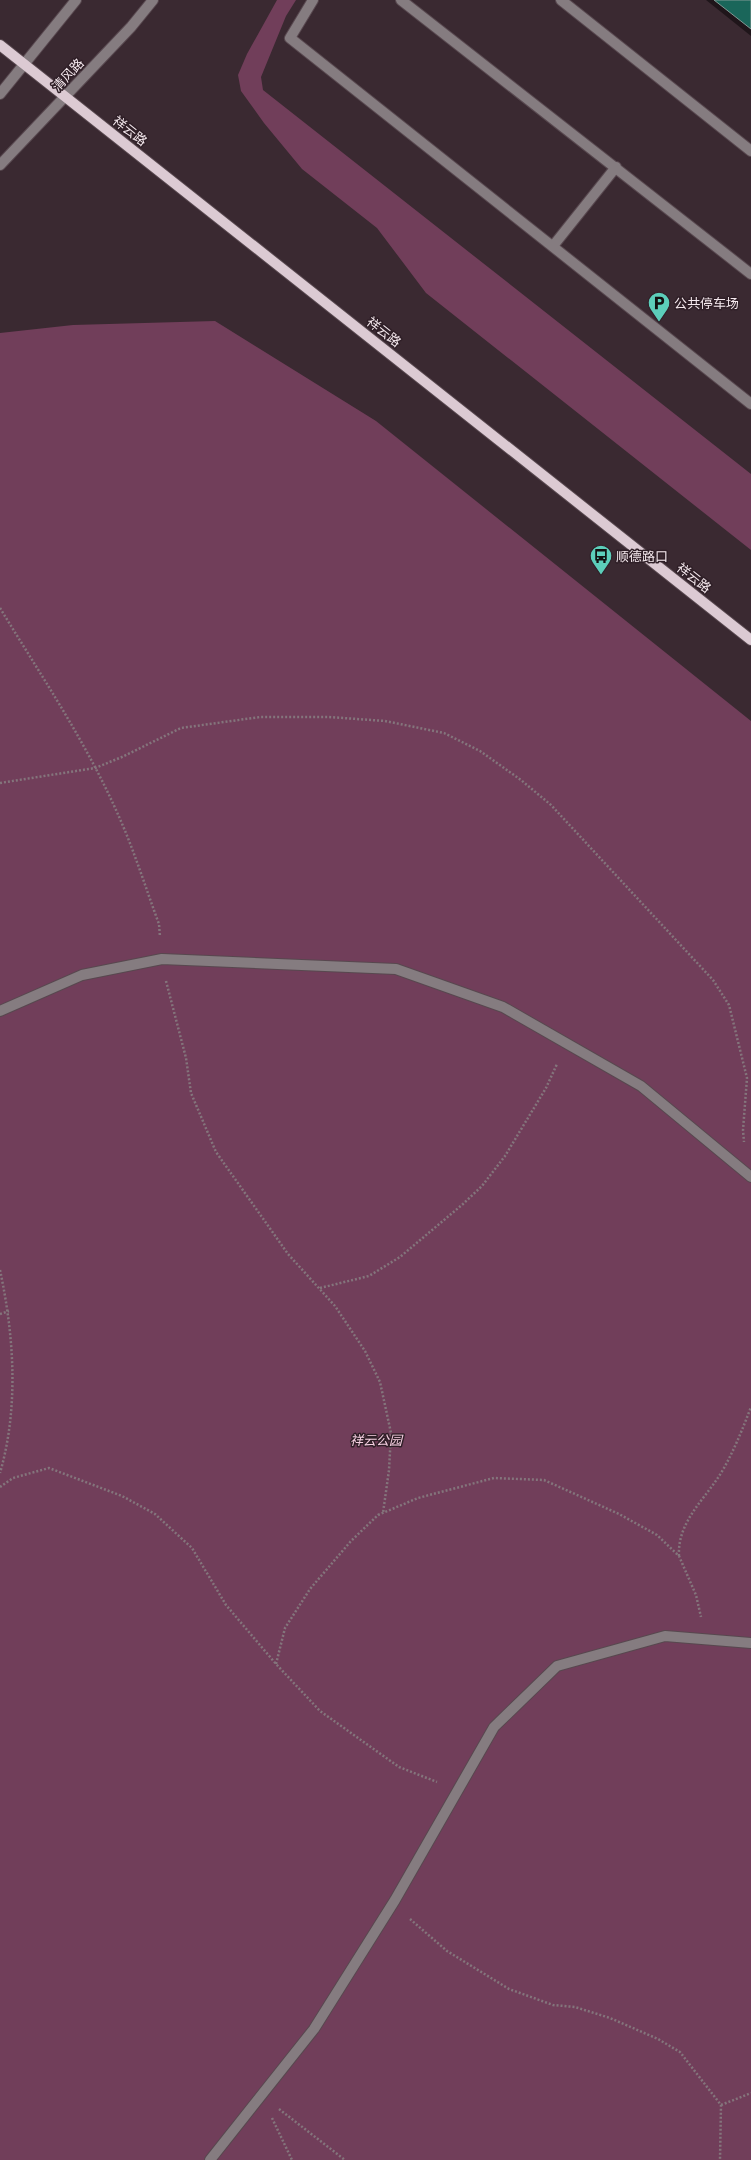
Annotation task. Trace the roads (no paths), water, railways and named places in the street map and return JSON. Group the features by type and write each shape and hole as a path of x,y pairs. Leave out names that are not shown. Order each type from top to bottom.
{"main road":[{"name":"祥云路","path":"0,45 751,640"}],"street":[{"path":"0,94 76,0"},
{"name":"清风路","path":"0,165 131,27 153,0"},
{"path":"313,0 290,38 751,404"},
{"path":"401,0 751,274"},
{"path":"561,0 751,151"},
{"path":"553,246 616,167"},
{"path":"0,1011 82,975 162,959 396,969 503,1007 641,1086 749,1176"},
{"path":"210,2160 314,2028 395,1900 494,1727 557,1666 665,1636 751,1643"}],"place":[{"name":"公共停车场","path":"659,322"},
{"name":"顺德路口","path":"601,576"}],"park label":[{"name":"祥云公园","path":"376,1440"}]}
